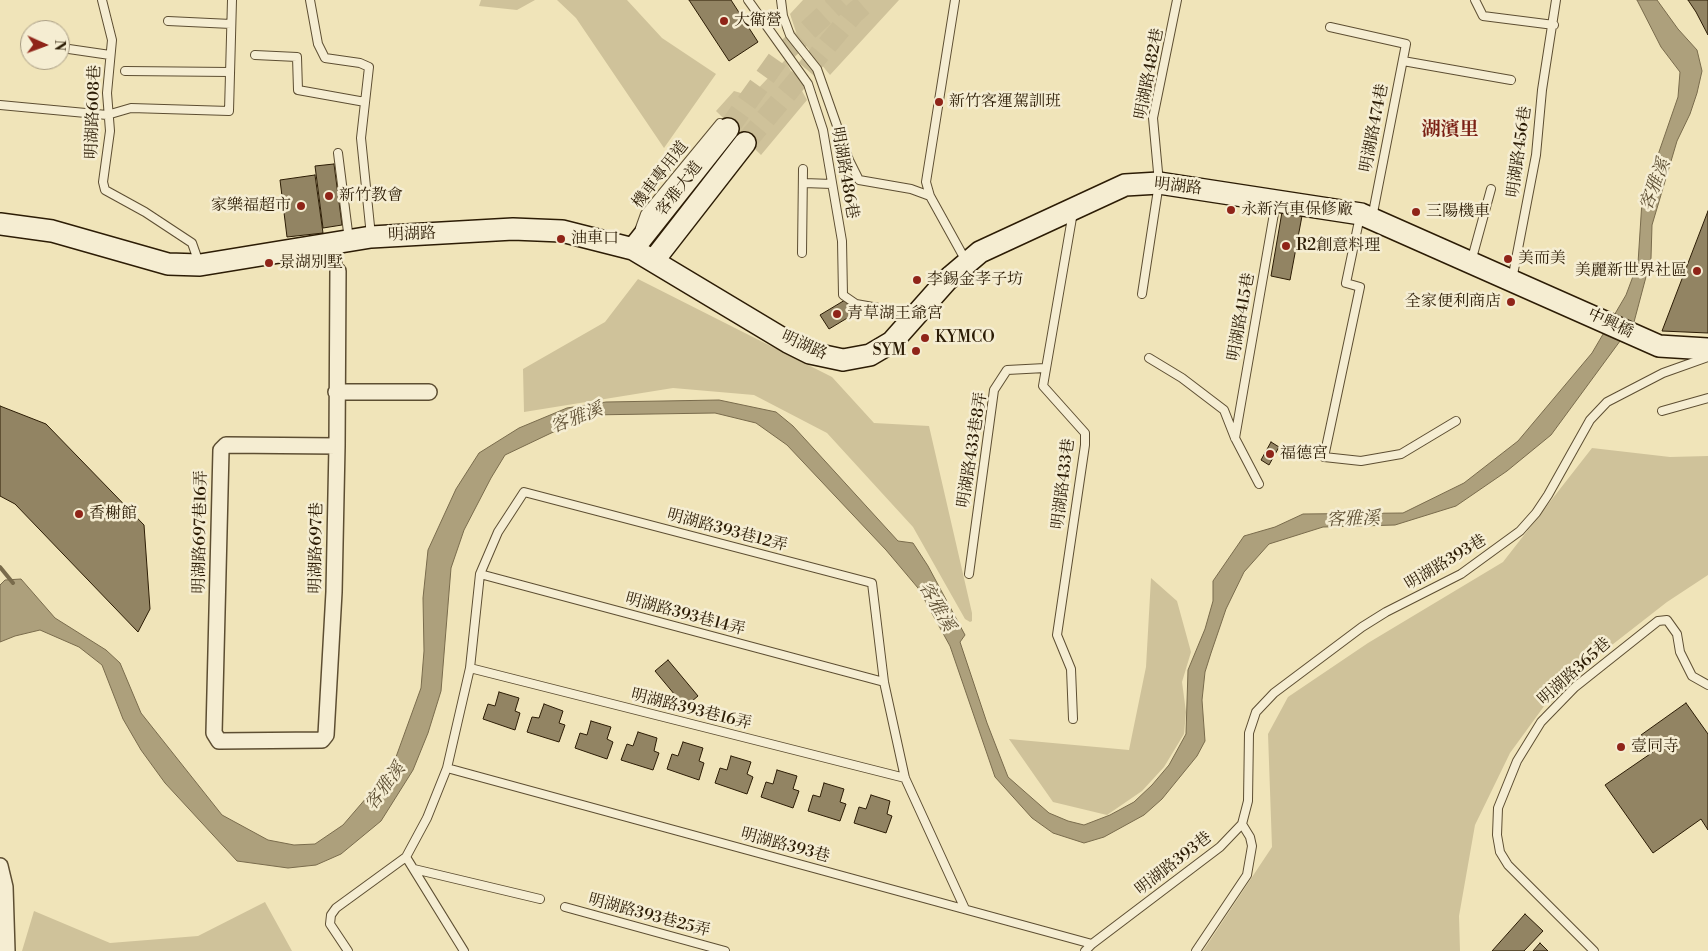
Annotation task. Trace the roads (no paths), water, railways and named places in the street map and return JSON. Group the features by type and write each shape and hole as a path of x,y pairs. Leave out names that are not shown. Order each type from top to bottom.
{"main road":[{"name":"客雅大道","path":"633,249 724,126"},
{"name":"客雅大道","path":"654,260 747,146"},
{"name":"明湖路","path":"0,224 52,231 168,264 200,265 371,237 522,230 562,231 633,249 788,342 810,353 832,359 857,359 877,352 892,342 947,280 980,252 1125,185 1159,183 1276,200 1366,216 1511,282 1562,302"},
{"name":"中興橋","path":"1562,302 1659,346 1708,349"}],"street":[{"name":"明湖路697巷","path":"214,733 219,741 322,740 326,735 334,592 338,271"},
{"path":"336,392 429,392"},
{"name":"明湖路697巷16弄","path":"214,733 221,450 226,445 337,446"},
{"path":"0,866 5,886 7,951"}],"lane":[{"name":"明湖路608巷","path":"102,0 112,40 107,115 110,131 103,182 105,190 145,212 192,243 200,265"},
{"path":"0,105 107,115 131,108 229,111 232,0"},
{"path":"310,0 318,44 325,58 360,63 369,67 362,138 371,237"},
{"name":"明湖路486巷","path":"748,0 808,84 823,130 842,241 843,295 856,304 917,314"},
{"path":"781,0 782,16 790,35 817,69 849,160 860,180 911,189 930,196"},
{"path":"955,0 926,182 930,196 967,263"},
{"name":"明湖路482巷","path":"1142,294 1159,183 1153,118 1173,28 1177,0"},
{"path":"1475,0 1483,16 1554,25"},
{"name":"明湖路456巷","path":"1511,282 1536,155 1542,90 1554,25 1556,0"},
{"path":"168,21 231,24"},
{"name":"明湖路474巷","path":"1330,27 1406,44 1366,216 1346,283 1360,287 1324,457 1361,460 1402,454 1456,421"},
{"path":"70,49 110,55"},
{"path":"255,56 297,57 298,90 366,102"},
{"path":"1403,61 1511,80"},
{"path":"125,70 230,72"},
{"name":"明湖路697巷","path":"338,153 343,241 338,271"},
{"path":"802,253 803,169"},
{"path":"804,183 832,184"},
{"path":"1471,264 1491,189"},
{"name":"明湖路415巷","path":"1235,438 1276,200"},
{"name":"明湖路433巷","path":"1073,719 1071,669 1057,635 1085,445 1085,433 1043,386 1074,207"},
{"name":"明湖路393巷","path":"446,768 1092,944 1220,847 1242,824 1248,801 1249,733 1256,712 1264,702 1285,683 1362,627 1386,612 1461,574 1520,531 1536,513 1548,495 1590,420 1607,402 1663,373 1708,357"},
{"path":"1149,358 1182,378 1224,410 1235,438 1259,484"},
{"name":"明湖路433巷8弄","path":"969,574 994,390 1007,370 1045,368"},
{"path":"1662,412 1708,398"},
{"name":"明湖路393巷12弄","path":"406,858 427,818 446,768 470,668 480,574 498,532 524,492 872,583 884,682 904,778 965,910"},
{"name":"明湖路393巷14弄","path":"480,574 884,682"},
{"name":"明湖路365巷","path":"1594,951 1508,865 1500,852 1496,835 1498,808 1517,761 1541,722 1574,687 1658,621 1667,620 1676,634 1684,664 1692,676 1708,686"},
{"name":"明湖路393巷16弄","path":"470,668 904,778"},
{"path":"1196,951 1247,875 1252,846 1250,837 1242,824"},
{"path":"348,951 330,924 333,911 406,858 464,951"},
{"path":"414,869 540,899"},
{"name":"明湖路393巷25弄","path":"565,907 725,951"},
{"path":"1085,951 1092,944"}],"water":[{"name":"客雅溪","path":"1637,0 1657,0 1678,29 1697,50 1702,71 1690,114 1677,141 1652,225 1651,258 1634,322 1551,435 1507,471 1456,506 1395,525 1323,527 1269,544 1244,572 1226,609 1211,653 1205,672 1202,700 1205,741 1197,756 1162,799 1144,815 1104,837 1084,843 1053,833 1032,818 995,777 950,646 918,588 886,550 787,445 756,423 715,413 589,415 505,455 464,530 451,568 441,691 428,733 413,770 381,821 341,854 316,865 288,868 237,861 165,783 141,750 123,719 102,665 79,647 40,630 0,642 0,585 5,580 21,579 55,618 106,650 120,663 141,713 222,815 268,840 294,845 315,844 343,825 392,768 421,688 424,651 423,598 428,550 456,489 479,453 519,428 567,408 606,402 719,400 776,412 793,426 898,541 913,543 928,566 965,635 960,642 987,723 1008,777 1049,813 1068,821 1084,825 1110,815 1134,802 1152,785 1169,765 1186,734 1188,670 1205,629 1213,601 1213,581 1244,536 1275,527 1303,514 1403,513 1464,483 1518,441 1592,353 1626,295 1638,263 1642,201 1678,97 1680,72 1661,47"}],"waterway":[{"path":"0,567 13,583"}],"tunnel":[{"path":"728,129 780,56 841,0"},
{"path":"745,143 854,13 869,0"}],"place":[{"name":"大衛營","path":"724,21"},
{"name":"新竹客運駕訓班","path":"939,102"},
{"name":"新竹教會","path":"329,196"},
{"name":"家樂福超市","path":"301,206"},
{"name":"永新汽車保修廠","path":"1231,210"},
{"name":"三陽機車","path":"1416,212"},
{"name":"油車口","path":"561,239"},
{"name":"R2創意料理","path":"1286,246"},
{"name":"美而美","path":"1508,259"},
{"name":"景湖別墅","path":"269,263"},
{"name":"美麗新世界社區","path":"1697,271"},
{"name":"李錫金孝子坊","path":"917,280"},
{"name":"全家便利商店","path":"1511,302"},
{"name":"青草湖王爺宮","path":"837,314"},
{"name":"KYMCO","path":"925,338"},
{"name":"SYM","path":"916,351"},
{"name":"福德宮","path":"1270,454"},
{"name":"香榭館","path":"79,514"},
{"name":"壹同寺","path":"1621,747"}],"district":[{"name":"湖濱里","path":"1450,130"}]}
